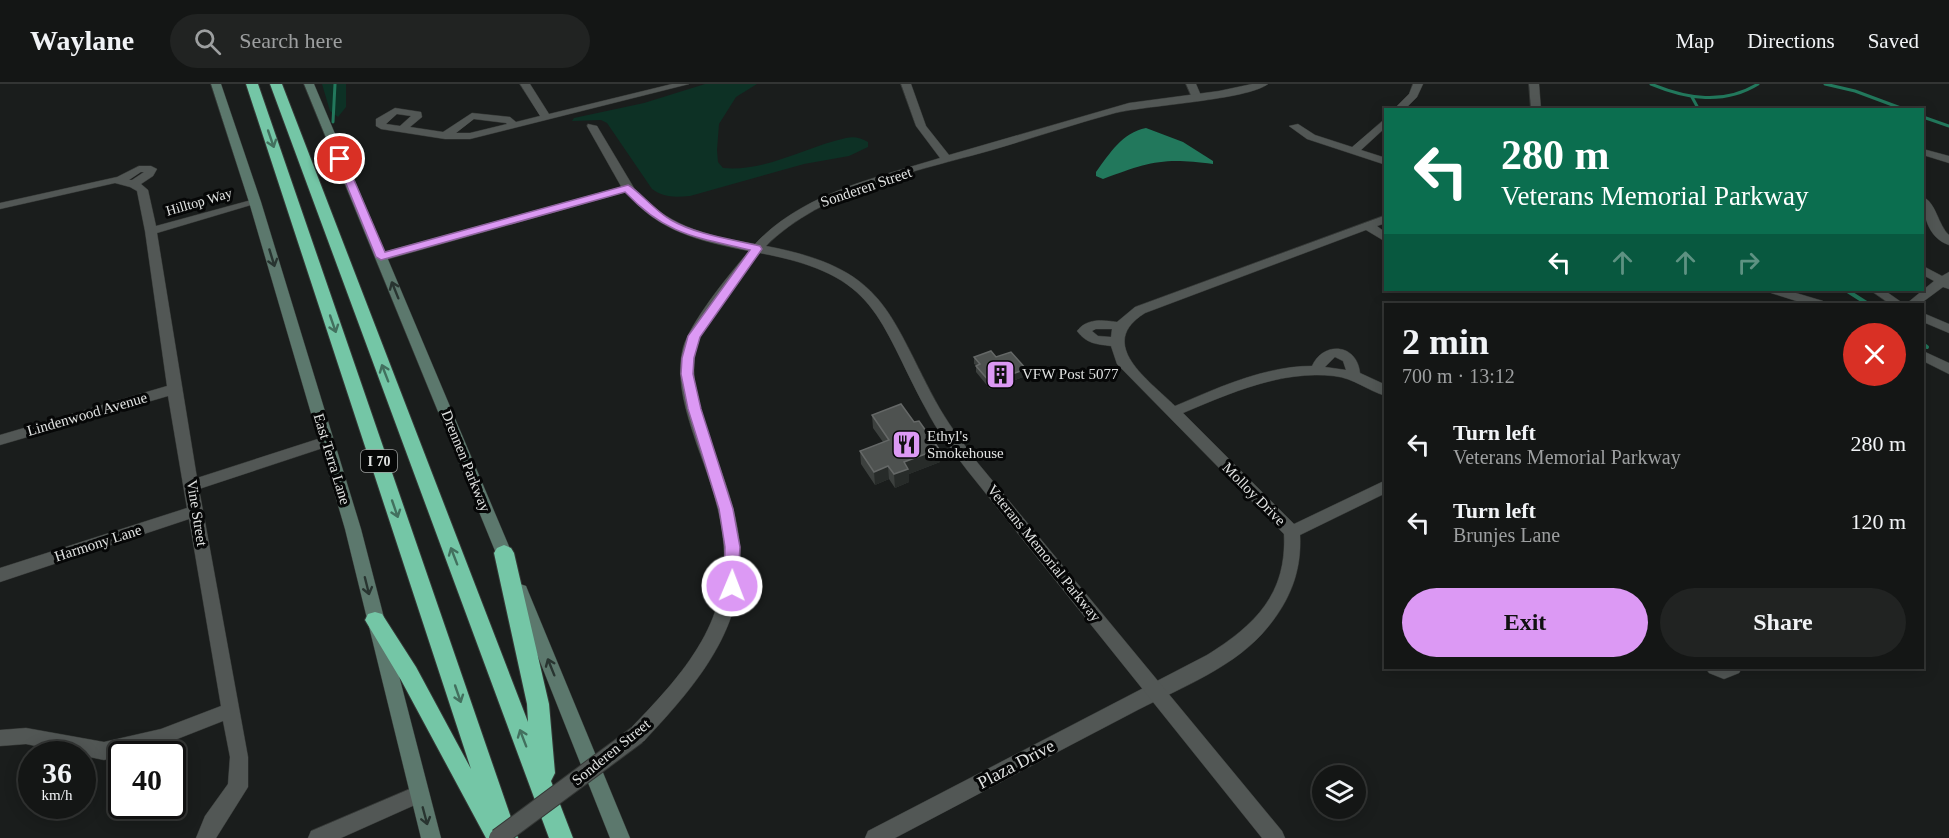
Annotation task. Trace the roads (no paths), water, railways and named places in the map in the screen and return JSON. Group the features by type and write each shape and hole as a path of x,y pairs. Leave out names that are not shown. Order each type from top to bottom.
{"highway":[{"name":"I 70","path":"252,84 506,838"},
{"name":"I 70","path":"276,84 561,838"},
{"path":"504,553 538,704 544,793"},
{"path":"375,620 399,654 478,805 499,838"}],"main road":[{"name":"East Terra Lane","path":"216,84 255,202 327,441 431,838"},
{"name":"Drennen Parkway","path":"309,84 620,838"}],"street":[{"path":"525,84 546,117"},
{"path":"402,129 445,136 470,136 684,84"},
{"path":"906,84 921,126 946,159"},
{"path":"1191,84 1197,98"},
{"name":"Sonderen Street","path":"499,838 637,735 676,694 703,658 720,621 732,586 732,547 726,509 695,409 687,374 688,358 694,336 756,249 782,224 828,198 946,159 1144,104 1231,93 1263,84"},
{"path":"1400,108 1413,96 1418,84"},
{"path":"1534,84 1536,108"},
{"path":"445,136 472,116 510,120 513,126"},
{"path":"1353,152 1384,123"},
{"name":"Veterans Memorial Parkway","path":"592,126 628,188 650,212 670,224 699,235 793,256 826,267 850,279 881,307 894,328 930,403 948,433 1275,838"},
{"path":"1294,126 1305,135 1384,161"},
{"path":"1924,152 1949,160"},
{"name":"Vine Street","path":"0,206 95,183 127,182 142,190 151,231 174,389 193,485 239,757 238,787 212,823 206,838"},
{"path":"381,257 628,188"},
{"name":"Hilltop Way","path":"151,231 255,202"},
{"path":"1924,202 1937,231 1949,241"},
{"path":"1119,326 1100,324 1089,326 1084,331 1094,340 1116,342 1119,326 1140,310 1384,220"},
{"path":"1368,226 1384,236"},
{"path":"1924,270 1947,281"},
{"path":"1914,303 1947,281"},
{"path":"1778,291 1815,303"},
{"path":"1878,291 1896,303"},
{"path":"1924,317 1949,329"},
{"name":"Molloy Drive","path":"1116,342 1122,361 1292,532 1294,558 1289,580 1254,630 1238,645 1157,691"},
{"path":"1317,370 1321,358 1327,353 1336,352 1348,356 1354,365 1353,375"},
{"path":"1924,356 1949,369"},
{"path":"1173,412 1226,389 1317,370 1353,375 1384,390"},
{"name":"Lindenwood Avenue","path":"0,440 174,389"},
{"path":"193,485 327,441"},
{"path":"1292,532 1384,487"},
{"name":"Harmony Lane","path":"0,575 196,511"},
{"name":"Plaza Drive","path":"875,838 1157,691"},
{"path":"0,738 26,736 104,751 162,737 231,710"},
{"path":"318,838 419,794"}],"waterway":[{"path":"333,122 335,84"},
{"path":"1651,84 1678,93 1705,98 1732,95 1758,84"},
{"path":"1825,84 1855,91 1901,108"},
{"path":"1692,97 1698,108"},
{"path":"1924,117 1949,126"},
{"path":"1848,291 1866,303"}],"place":[{"name":"VFW Post 5077","path":"1001,374"},
{"name":"Ethyl's Smokehouse","path":"906,445"}]}
